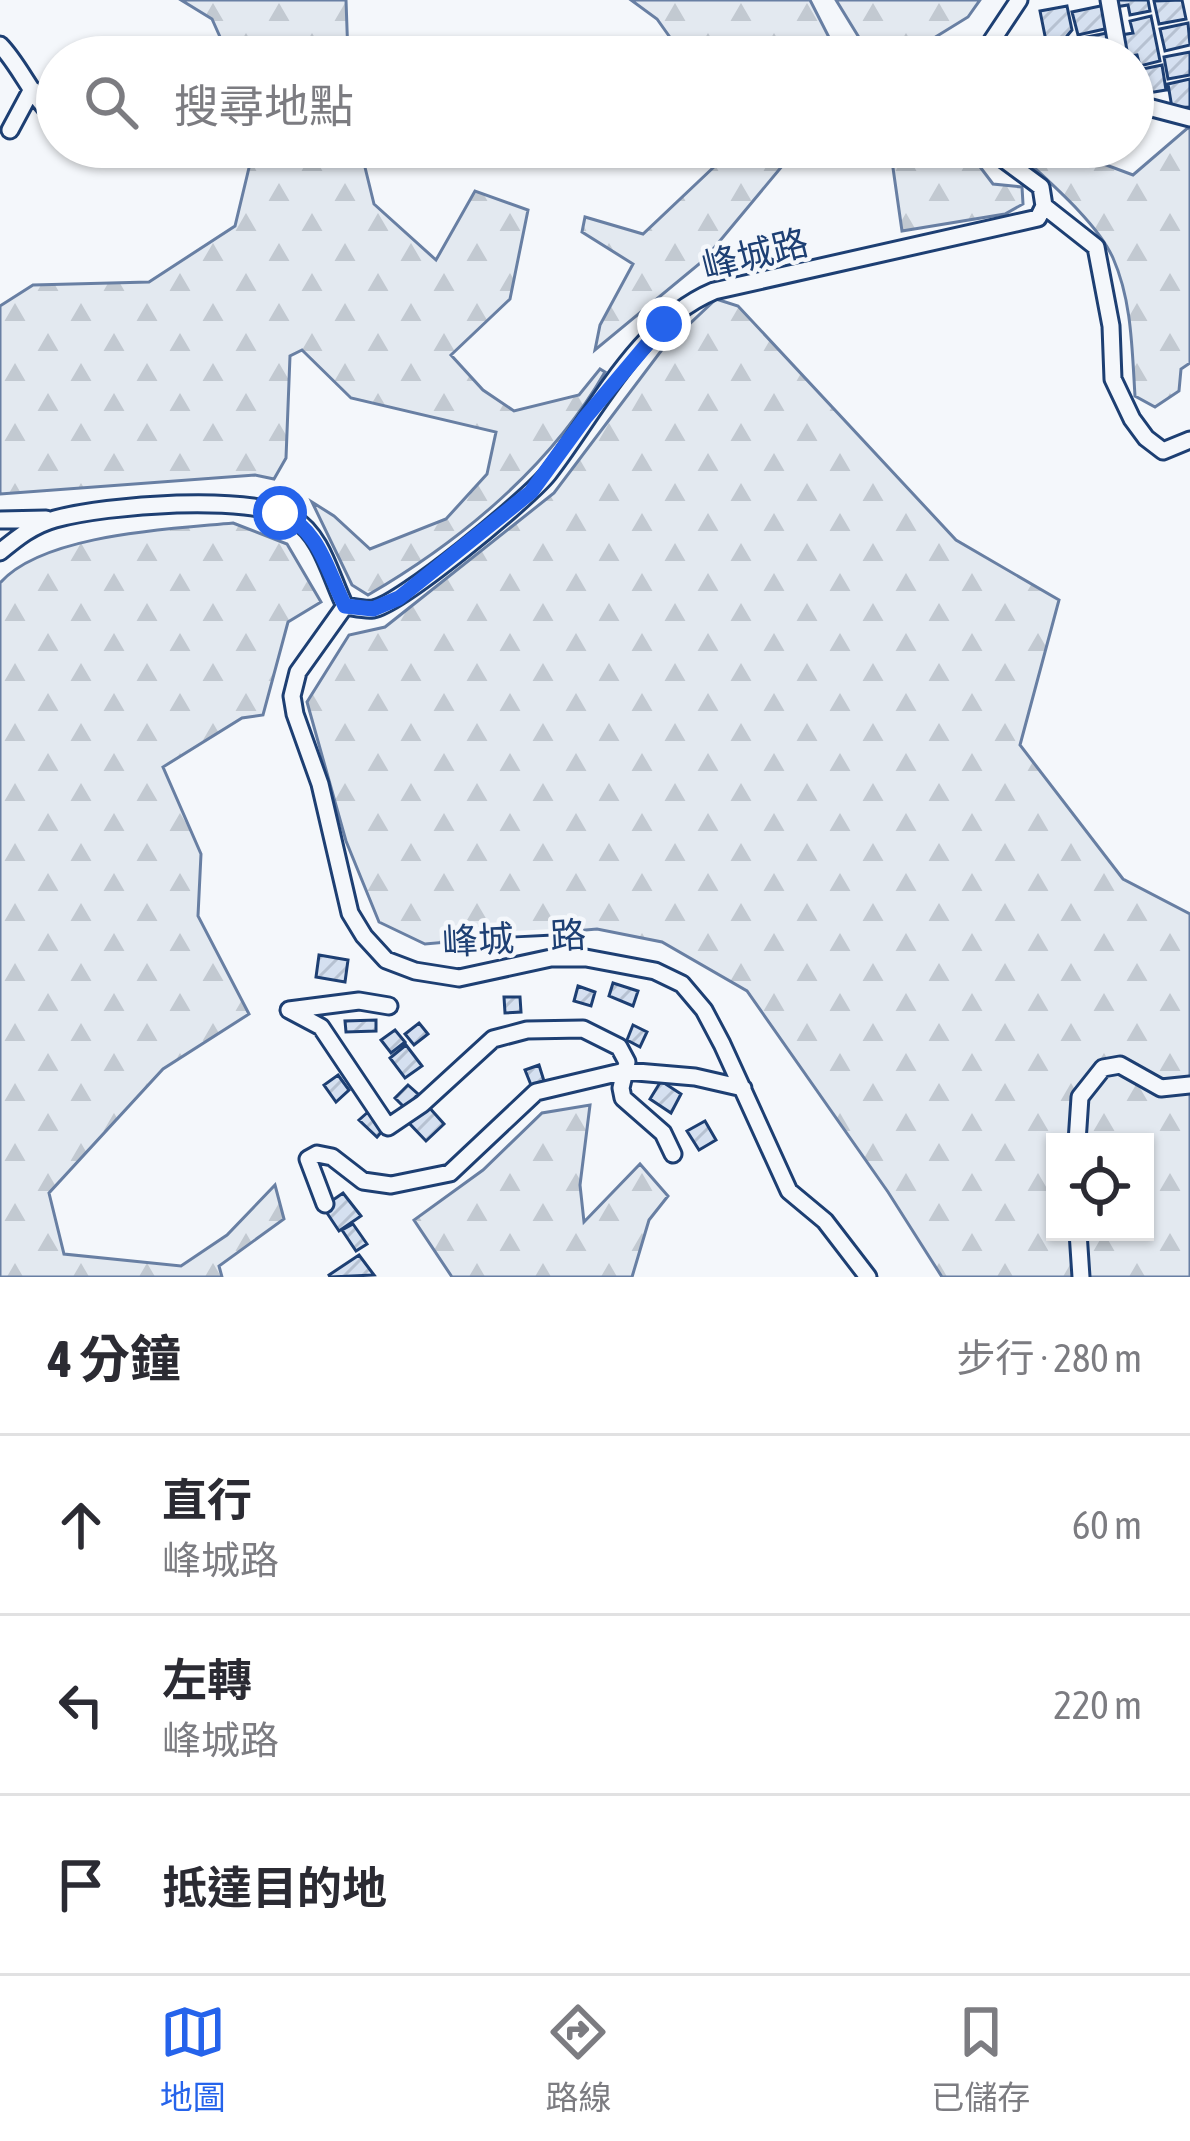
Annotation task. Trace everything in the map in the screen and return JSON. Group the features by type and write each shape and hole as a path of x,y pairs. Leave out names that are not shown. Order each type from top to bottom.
{"street":[{"path":"996,36 1019,0"},
{"path":"1109,0 1115,36"},
{"path":"0,45 20,66 36,96"},
{"path":"10,130 32,89"},
{"path":"1154,109 1190,118"},
{"path":"1015,168 1041,187 1044,206 1096,247 1111,326 1113,379 1132,419 1163,451 1190,440"},
{"name":"峰城路","path":"345,606 373,609 399,598 531,492 599,401 687,303 714,291 1027,222 1038,218 1044,206"},
{"path":"0,520 198,504 261,506 298,520 317,543 345,606"},
{"path":"0,552 23,532 55,519"},
{"name":"峰城一路","path":"345,606 298,672 292,696 320,784 350,913 364,936 386,960 415,971 459,978 551,958 586,958 656,971 682,984 704,1010 789,1191 825,1221 868,1277"},
{"path":"388,1006 359,1001 289,1010 321,1027 388,1127 422,1104 493,1039 527,1030 584,1029 619,1047 627,1062 623,1098 663,1133 673,1154"},
{"path":"1078,1133 1080,1097 1103,1068 1120,1065 1161,1088 1190,1085"},
{"path":"325,1204 308,1159 317,1154 332,1157 363,1181 391,1185 449,1173 536,1092 626,1071 695,1077 743,1088"},
{"path":"1079,1241 1081,1277"}],"green space":[{"path":"181,0 346,0 347,36 220,36 212,19"},
{"path":"631,0 810,0 828,36 669,36 657,19"},
{"path":"836,0 980,0 968,17 937,36 858,36"},
{"path":"1190,126 1190,363 1181,369 1179,391 1155,407 1135,396 1128,308 1113,258 1081,214 1035,168 1114,168 1133,175 1141,168 1154,168 1154,157"},
{"path":"249,168 365,168 374,204 436,260 475,191 528,210 510,299 451,355 483,390 514,411 579,395 600,369 605,372 531,470 437,551 368,595 352,585 312,502 370,549 446,519 487,474 496,432 351,398 302,350 290,356 286,458 274,479 255,475 0,494 0,306 33,285 149,282 235,226"},
{"path":"713,168 781,168 704,260 595,350 600,325 633,264 582,232 585,217 643,234"},
{"path":"893,168 981,168 993,184 1022,187 1023,204 1005,214 902,231"},
{"path":"716,299 738,306 956,540 1059,600 1020,745 1123,879 1190,914 1190,1277 942,1277 747,991 662,942 597,929 425,944 379,922 346,841 307,702 349,635 385,627 554,493 661,351"},
{"path":"233,523 287,544 321,602 288,622 263,715 242,718 163,767 201,854 198,916 249,1014 163,1069 49,1193 64,1254 181,1266 227,1235 275,1185 284,1219 219,1266 222,1277 0,1277 0,583 20,567 76,544"},
{"path":"590,1105 580,1185 584,1222 640,1164 668,1196 649,1220 632,1277 452,1277 414,1220 483,1170 542,1113"}],"building":[{"path":"1113,0 1148,0 1150,11 1130,15 1128,5 1115,7"},
{"path":"1182,0 1186,19 1159,24 1154,1"},
{"path":"1105,5 1109,28 1078,35 1072,12"},
{"path":"1067,6 1072,30 1067,36 1045,36 1040,11"},
{"path":"1151,16 1160,61 1154,62 1154,36 1121,36 1133,33 1130,21"},
{"path":"1188,23 1190,45 1165,51 1160,29"},
{"path":"1190,52 1190,75 1168,79 1164,57"},
{"path":"1162,65 1166,90 1154,92 1154,67"},
{"path":"1190,79 1190,107 1172,108 1168,84"},
{"path":"319,955 348,960 345,982 316,977"},
{"path":"613,983 638,991 633,1006 609,996"},
{"path":"578,986 595,992 591,1006 574,1001"},
{"path":"504,997 520,997 521,1012 505,1013"},
{"path":"376,1020 376,1031 346,1032 345,1021"},
{"path":"419,1023 428,1034 414,1045 405,1034"},
{"path":"633,1025 647,1032 640,1047 627,1040"},
{"path":"395,1030 405,1042 391,1053 381,1040"},
{"path":"406,1045 422,1066 405,1078 390,1058"},
{"path":"539,1065 544,1081 531,1085 525,1070"},
{"path":"338,1075 349,1090 336,1102 324,1085"},
{"path":"661,1081 681,1094 671,1113 650,1099"},
{"path":"408,1085 418,1094 406,1109 395,1098"},
{"path":"427,1105 444,1124 426,1141 408,1122"},
{"path":"368,1112 384,1129 377,1137 359,1120"},
{"path":"705,1121 716,1140 699,1150 687,1131"},
{"path":"343,1193 361,1216 339,1231 323,1207"},
{"path":"353,1224 367,1244 356,1251 342,1230"},
{"path":"359,1255 374,1275 330,1277 329,1275"}],"route":[{"path":"280,513 298,520 317,543 345,606 373,609 399,598 531,492 664,324"}]}
